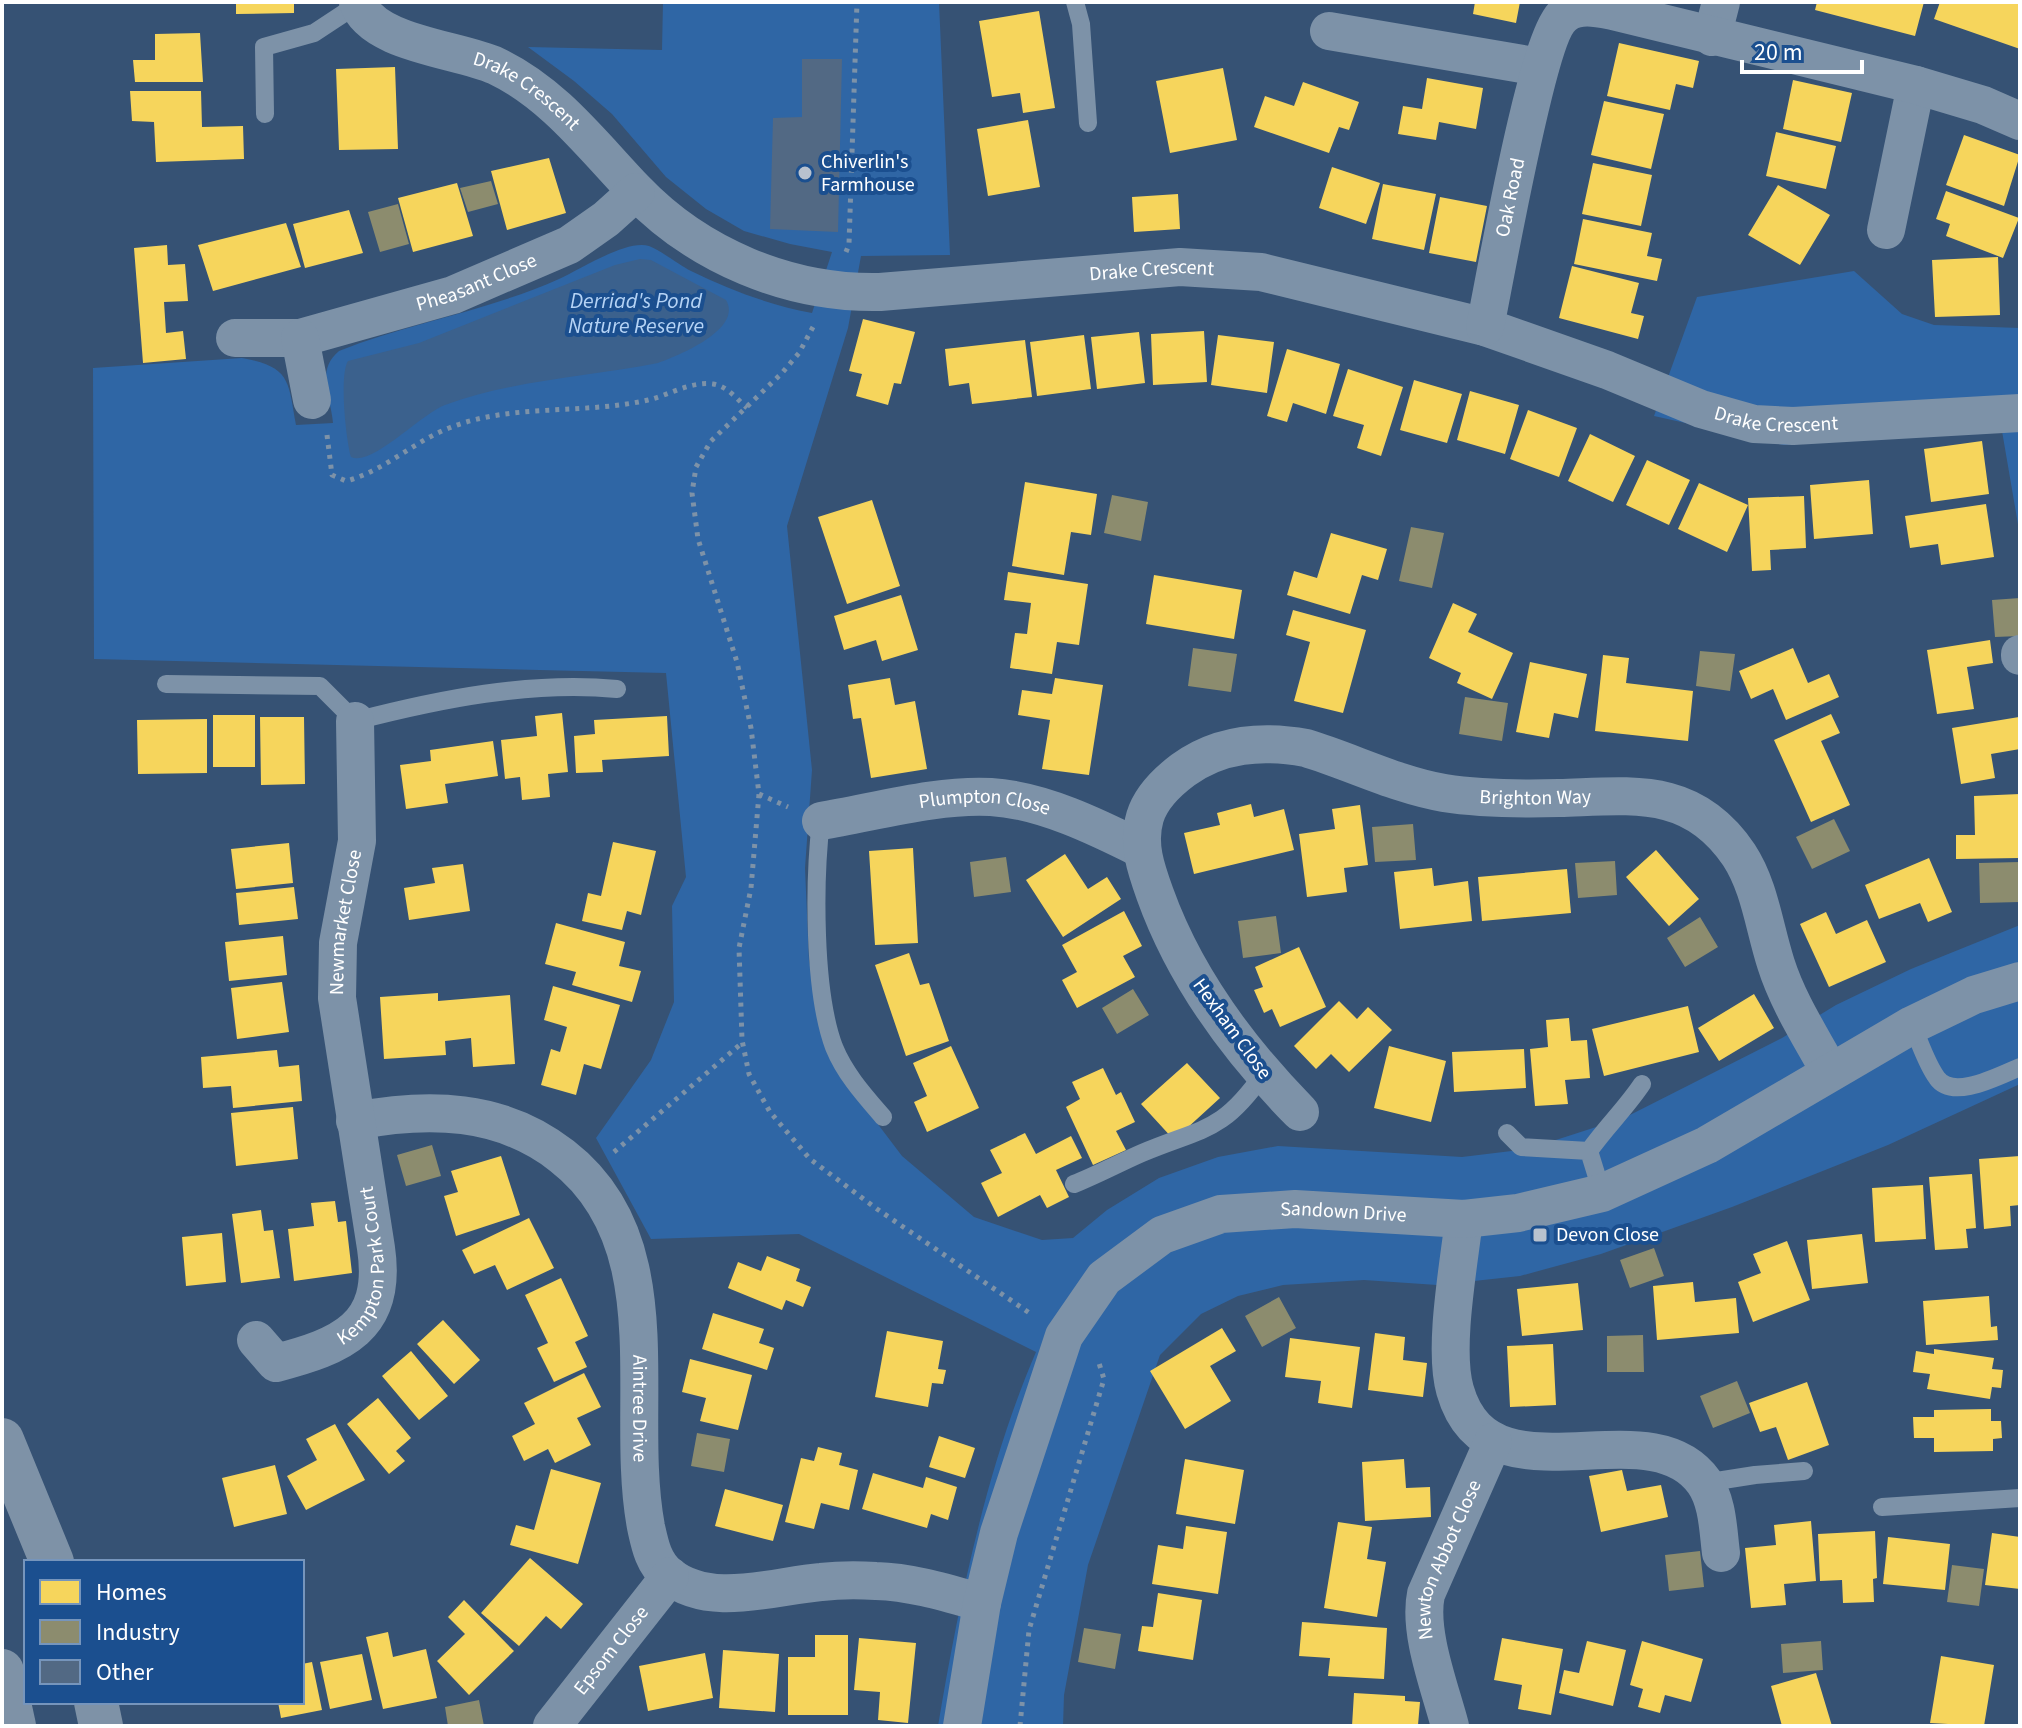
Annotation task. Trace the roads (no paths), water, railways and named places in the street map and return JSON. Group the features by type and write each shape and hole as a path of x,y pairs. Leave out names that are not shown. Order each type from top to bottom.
{"highway":[{"path":"2,1440 51,1560"},
{"path":"2,1671 14,1726"},
{"path":"96,1704 101,1726"}],"street":[{"name":"Drake Crescent","path":"358,3 367,19 391,34 479,60 522,81 578,128 636,192 667,220 714,252 765,274 828,291 893,291 1180,267 1261,272 1485,327 1607,370 1701,409 1754,424 1793,426 2020,413"},
{"name":"Oak Road","path":"1485,327 1540,67 1558,21 1565,14 1584,8 1717,20 1983,105 2020,121"},
{"path":"1329,31 1540,67"},
{"path":"1886,230 1916,85"},
{"name":"Pheasant Close","path":"235,338 300,338 423,305 530,264 581,238 636,192"},
{"path":"300,338 312,400"},
{"name":"Newmarket Close","path":"355,721 357,841 338,943 337,968 337,998 355,1121"},
{"name":"Brighton Way","path":"1141,849 1145,815 1164,787 1192,764 1209,755 1249,744 1306,748 1393,779 1473,797 1519,799 1630,795 1654,797 1682,806 1703,817 1723,835 1752,878 1777,966 1830,1072"},
{"name":"Plumpton Close","path":"821,821 934,801 993,797 1069,816 1141,849"},
{"name":"Hexham Close","path":"1141,849 1159,905 1203,996 1264,1073 1300,1112"},
{"name":"Sandown Drive","path":"962,1726 982,1603 999,1533 1064,1336 1104,1278 1162,1235 1221,1214 1295,1209 1464,1219 1518,1213 1602,1193 1707,1145 1912,1025 1974,995 2020,981"},
{"name":"Aintree Drive","path":"355,1121 427,1111 489,1119 547,1144 585,1176 601,1196 615,1223 635,1289 642,1502 650,1546 657,1564 670,1576"},
{"name":"Kempton Park Court","path":"266,1364 331,1347 356,1328 374,1300 379,1267 355,1121"},
{"path":"1464,1219 1452,1372 1455,1388 1472,1423 1493,1442 1517,1449 1657,1454 1685,1464 1704,1483 1716,1512 1721,1553"},
{"name":"Newton Abbot Close","path":"1450,1726 1428,1637 1424,1606 1426,1594 1493,1442"},
{"path":"670,1576 692,1588 714,1593 834,1581 894,1582 982,1603"},
{"name":"Epsom Close","path":"552,1726 670,1576"}],"lane":[{"path":"1075,2 1081,24 1088,123"},
{"path":"265,114 264,47 314,33 358,3"},
{"path":"166,684 320,686 355,721 426,703 510,692 574,685 617,689"},
{"path":"821,821 817,854 821,993 834,1046 854,1084 883,1117"},
{"path":"1912,1025 1937,1079 1947,1087 1960,1088 1982,1083 2020,1067"},
{"path":"1074,1184 1216,1124 1245,1100 1264,1073"},
{"path":"1589,1151 1642,1084"},
{"path":"1507,1133 1521,1147 1589,1151"},
{"path":"1589,1151 1602,1193"},
{"path":"1704,1483 1804,1471"},
{"path":"1882,1507 2020,1498"}],"water":[{"name":"Derriad's Pond Nature Reserve","path":"640,259 651,260 726,300 729,311 718,331 694,347 658,363 524,384 445,405 384,447 360,458 351,457 344,393 348,361 419,343 615,265"}],"place":[{"name":"Chiverlin's Farmhouse","path":"805,173"},
{"name":"Devon Close","path":"1540,1235"}]}
